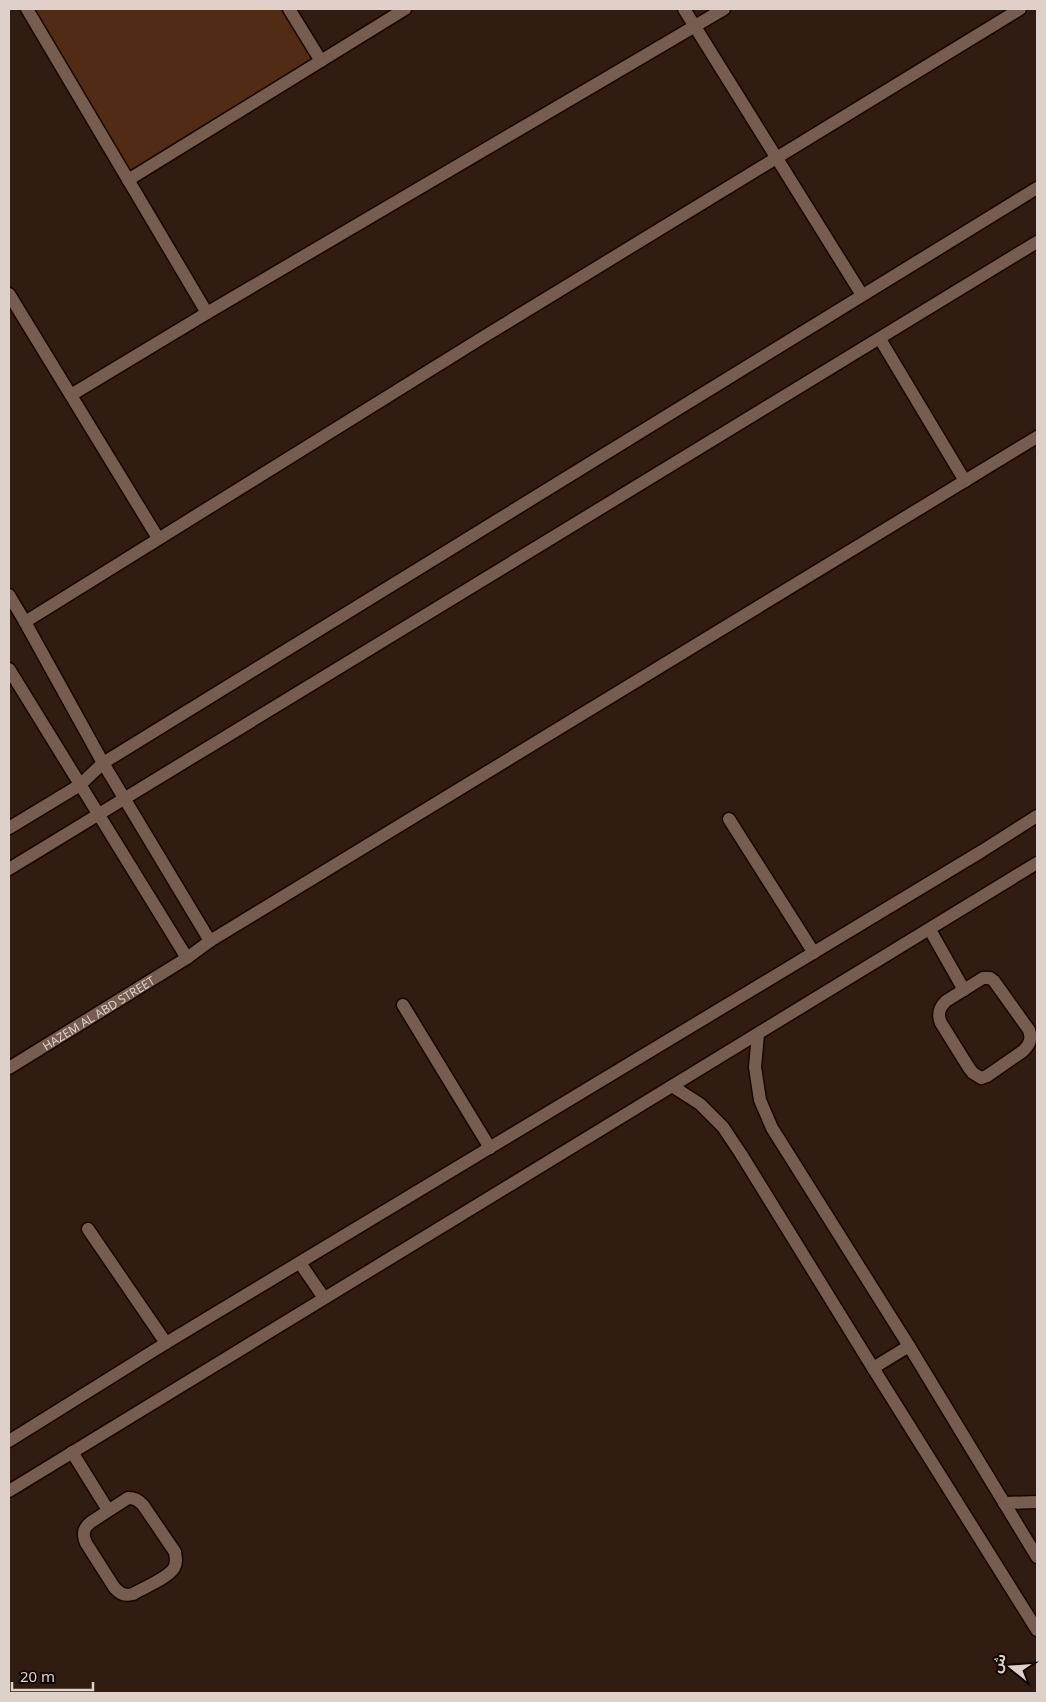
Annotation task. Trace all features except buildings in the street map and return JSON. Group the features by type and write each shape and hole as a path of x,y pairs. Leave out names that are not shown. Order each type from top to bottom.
{"street":[{"path":"26,9 207,313"},
{"path":"289,9 321,61"},
{"path":"128,180 405,9"},
{"path":"684,9 862,295"},
{"path":"71,396 207,313 724,9"},
{"path":"25,622 158,538 1020,9"},
{"path":"9,828 80,785 103,763 1037,188"},
{"path":"9,869 1037,242"},
{"path":"9,294 158,538"},
{"path":"880,339 965,481"},
{"name":"HAZEM AL ABD STREET","path":"9,1068 187,958 210,941 1037,437"},
{"path":"9,595 103,763 210,941"},
{"path":"9,669 187,958"},
{"path":"9,1441 166,1343 814,953 1037,816"},
{"path":"728,819 814,953"},
{"path":"9,1491 1037,863"},
{"path":"930,930 964,990"},
{"path":"983,978 990,978 1029,1030 1030,1035 1028,1046 1024,1051 981,1078 969,1068 939,1018 941,1006 964,990 983,978"},
{"path":"403,1005 490,1148"},
{"path":"758,1034 755,1067 760,1100 772,1128 909,1346 1037,1557"},
{"path":"672,1086 700,1104 723,1127 1037,1630"},
{"path":"88,1229 166,1343"},
{"path":"300,1263 324,1298"},
{"path":"873,1368 909,1346"},
{"path":"72,1452 108,1510"},
{"path":"128,1498 139,1501 175,1552 176,1563 174,1568 169,1573 133,1594 127,1595 118,1592 83,1538 83,1531 86,1526 108,1510 128,1498"},
{"path":"1004,1503 1037,1502"}],"shaded area":[{"path":"27,9 289,9 321,61 128,180"}]}
